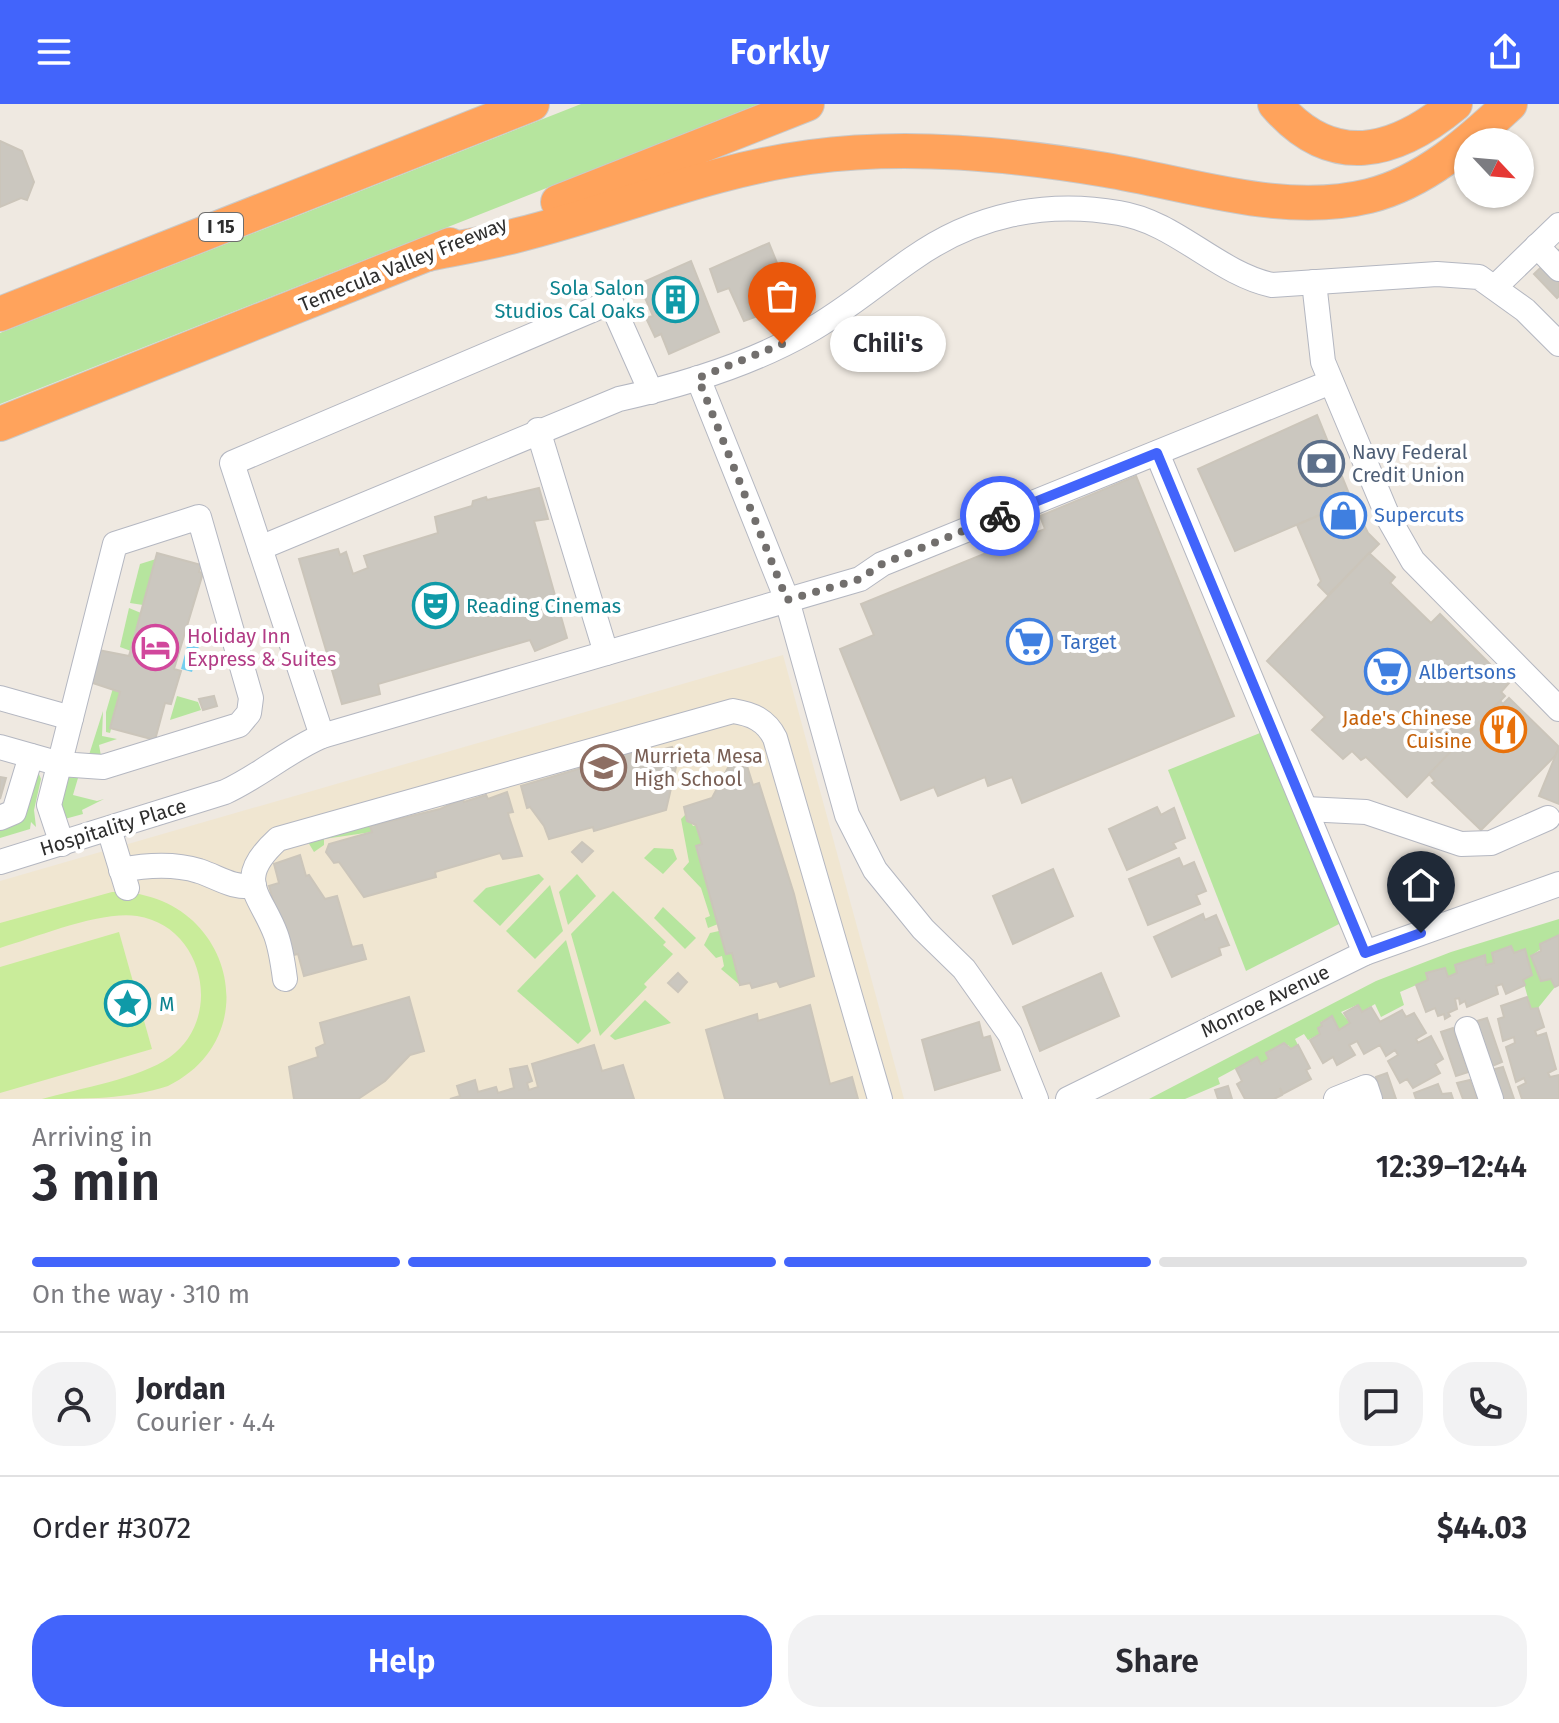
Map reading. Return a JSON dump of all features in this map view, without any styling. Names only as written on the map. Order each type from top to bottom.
[{"type":"highway","points":[[443,140],[509,104]]},
{"type":"highway","name":"I 15","points":[[0,314],[532,104]]},
{"type":"highway","name":"Temecula Valley Freeway","points":[[0,424],[807,104]]},
{"type":"highway","points":[[1275,104],[1305,133],[1326,143],[1360,148],[1382,147],[1407,139],[1455,104]]},
{"type":"highway","points":[[428,254],[518,235],[750,168],[811,157],[855,154],[987,155],[1108,170],[1254,198],[1325,203],[1370,196],[1401,184],[1470,141],[1510,104]]},
{"type":"street","points":[[260,548],[538,430],[619,399],[698,378],[805,334],[846,309],[913,258],[958,231],[1014,212],[1055,206],[1121,213],[1151,223],[1246,279],[1272,285],[1437,274],[1479,277],[1496,286],[1556,334]]},
{"type":"street","points":[[1496,286],[1558,229]]},
{"type":"street","points":[[1537,246],[1559,269]]},
{"type":"street","points":[[1314,282],[1323,362],[1389,519],[1413,561],[1559,709]]},
{"type":"street","points":[[322,736],[232,463],[611,302],[651,392]]},
{"type":"street","points":[[698,378],[787,600],[847,815],[875,870],[923,929],[964,969],[1010,1034],[1036,1099]]},
{"type":"street","name":"Hospitality Place","points":[[0,862],[225,792],[257,777],[293,748],[322,736],[860,579],[882,564],[1331,382]]},
{"type":"street","points":[[538,430],[606,653]]},
{"type":"street","points":[[1157,453],[1365,953]]},
{"type":"street","points":[[0,747],[60,764],[103,767],[239,725],[249,713],[251,698],[199,517],[115,544],[60,764],[49,805],[62,844]]},
{"type":"street","points":[[0,698],[71,718]]},
{"type":"street","points":[[285,979],[276,935],[257,901],[254,886],[260,858],[287,835],[650,732],[733,711],[743,713],[763,721],[775,738],[880,1099]]},
{"type":"street","points":[[0,818],[14,812],[31,756]]},
{"type":"street","points":[[1306,809],[1366,812],[1461,844],[1491,843],[1548,818]]},
{"type":"street","points":[[109,829],[124,879],[176,867],[204,873],[236,887],[254,886]]},
{"type":"street","name":"Monroe Avenue","points":[[1068,1099],[1365,953],[1559,884]]},
{"type":"street","points":[[1467,1029],[1491,1099]]},
{"type":"street","points":[[1336,1099],[1366,1087],[1370,1099]]},
{"type":"shaded area","name":"Murrieta Mesa High School","points":[[783,655],[904,1099],[0,1099],[0,881]]},
{"type":"green space","points":[[581,104],[759,104],[0,404],[0,333]]},
{"type":"green space","points":[[156,559],[143,605],[130,603],[140,564]]},
{"type":"green space","points":[[129,608],[141,613],[131,651],[120,647]]},
{"type":"green space","points":[[113,688],[120,692],[110,733],[106,732],[106,712]]},
{"type":"green space","points":[[177,696],[198,702],[201,710],[170,720]]},
{"type":"green space","points":[[103,711],[102,736],[117,739],[99,745],[101,756],[88,758]]},
{"type":"green space","points":[[1265,731],[1343,922],[1246,971],[1168,770]]},
{"type":"green space","points":[[37,769],[41,779],[34,810],[36,827],[31,822],[30,829],[0,838],[0,824]]},
{"type":"green space","points":[[68,777],[78,778],[73,795],[97,801],[104,799],[82,810],[83,814],[61,820],[63,783]]},
{"type":"green space","points":[[686,814],[693,826],[696,825],[702,844],[696,846],[718,924],[708,928],[705,918],[710,916],[701,888],[683,869],[689,862],[681,819]]},
{"type":"green space","points":[[369,823],[372,832],[324,839],[324,845],[314,852],[308,842]]},
{"type":"green space","points":[[654,848],[673,849],[677,859],[663,874],[644,858]]},
{"type":"green space","points":[[539,874],[544,879],[500,926],[473,901],[486,888]]},
{"type":"green space","points":[[577,874],[596,896],[568,925],[559,892]]},
{"type":"green space","points":[[550,885],[563,931],[535,959],[506,931]]},
{"type":"green space","points":[[613,891],[666,942],[663,945],[673,954],[644,984],[647,987],[600,1036],[571,934]]},
{"type":"green space","points":[[112,892],[152,897],[185,914],[208,939],[222,969],[226,1001],[219,1034],[200,1063],[168,1086],[122,1096],[42,1099],[126,1077],[157,1065],[187,1040],[197,1020],[201,998],[199,976],[191,955],[178,937],[160,923],[137,916],[104,917],[0,948],[0,923]]},
{"type":"green space","points":[[663,907],[696,938],[685,949],[654,918]]},
{"type":"green space","points":[[1559,919],[1559,936],[1531,956],[1541,981],[1551,979],[1555,987],[1538,1008],[1531,1009],[1523,980],[1532,975],[1525,950],[1514,953],[1510,946],[1492,953],[1494,963],[1486,965],[1484,955],[1455,965],[1457,973],[1448,977],[1445,968],[1427,973],[1428,980],[1400,992],[1404,1005],[1381,1017],[1375,1004],[1362,1012],[1357,1005],[1341,1012],[1350,1023],[1339,1030],[1331,1017],[1321,1022],[1322,1026],[1318,1029],[1320,1034],[1308,1040],[1304,1034],[1295,1039],[1298,1045],[1291,1049],[1288,1045],[1266,1053],[1269,1059],[1261,1064],[1257,1057],[1218,1078],[1220,1084],[1185,1099],[1149,1099],[1376,981],[1451,952]]},
{"type":"green space","points":[[719,931],[726,953],[732,953],[740,985],[721,969],[724,966],[722,956],[716,958],[704,945],[710,933]]},
{"type":"green space","points":[[119,932],[152,1049],[0,1093],[0,967]]},
{"type":"green space","points":[[566,940],[591,1031],[578,1044],[517,991]]},
{"type":"green space","points":[[645,1000],[671,1023],[615,1040],[610,1036]]},
{"type":"water","points":[[189,639],[200,642],[192,672],[181,669]]},
{"type":"building","points":[[0,141],[22,151],[34,182],[27,200],[21,198],[0,207]]},
{"type":"building","points":[[769,243],[793,303],[744,321],[729,288],[718,292],[710,269]]},
{"type":"building","points":[[1559,250],[1559,296],[1557,298],[1534,274]]},
{"type":"building","name":"Sola Salon Studios Cal Oaks","points":[[691,261],[719,332],[669,354],[661,334],[655,337],[646,318],[653,316],[639,284]]},
{"type":"building","points":[[1317,415],[1352,501],[1235,551],[1198,469]]},
{"type":"building","name":"Target","points":[[1136,476],[1234,716],[1022,803],[1012,777],[988,786],[985,777],[938,796],[934,787],[901,800],[840,649],[874,635],[861,604],[1045,529],[1040,516]]},
{"type":"building","name":"Reading Cinemas","points":[[539,488],[548,519],[534,521],[567,638],[535,651],[530,640],[378,684],[380,694],[342,704],[299,559],[338,549],[340,555],[346,552],[353,574],[368,568],[364,556],[438,533],[435,517],[472,506],[473,501],[486,497],[487,500]]},
{"type":"building","points":[[1352,501],[1368,533],[1379,544],[1328,595],[1318,585],[1321,581],[1297,525]]},
{"type":"building","name":"Holiday Inn Express & Suites","points":[[157,553],[201,565],[199,572],[203,573],[174,669],[181,671],[171,704],[165,703],[155,740],[110,728],[120,692],[90,682],[98,650],[129,656]]},
{"type":"building","name":"Albertsons","points":[[1369,553],[1395,577],[1390,583],[1431,623],[1440,614],[1509,683],[1501,692],[1505,696],[1407,797],[1366,757],[1361,760],[1352,751],[1343,759],[1312,730],[1325,717],[1267,661]]},
{"type":"building","points":[[214,696],[217,706],[203,710],[199,699]]},
{"type":"building","points":[[1509,698],[1559,747],[1556,755],[1481,830],[1432,783],[1435,781],[1429,774],[1500,701],[1503,704]]},
{"type":"building","points":[[672,747],[674,753],[679,754],[666,810],[594,831],[593,827],[549,839],[544,826],[530,807],[527,808],[521,786],[602,762],[604,766],[625,758],[624,754],[647,748],[649,753]]},
{"type":"building","points":[[1559,747],[1559,804],[1539,796]]},
{"type":"building","points":[[730,764],[737,768],[747,766],[753,785],[759,783],[794,894],[814,976],[780,987],[777,981],[752,988],[750,983],[740,985],[732,953],[726,954],[696,846],[702,844],[696,825],[687,821],[684,807],[712,798]]},
{"type":"building","points":[[0,777],[6,778],[0,799]]},
{"type":"building","points":[[507,792],[513,812],[508,813],[522,856],[503,859],[500,853],[435,872],[436,877],[364,897],[339,862],[334,863],[326,852],[329,844],[372,832],[370,826],[440,809],[463,799],[464,802],[486,795],[488,799]]},
{"type":"building","points":[[1157,807],[1161,815],[1174,808],[1185,838],[1173,843],[1176,848],[1127,870],[1109,829]]},
{"type":"building","points":[[582,842],[593,851],[582,862],[572,852]]},
{"type":"building","points":[[300,855],[306,876],[309,875],[325,899],[337,896],[352,947],[362,945],[366,959],[304,976],[298,954],[289,956],[269,886],[279,883],[274,864]]},
{"type":"building","points":[[1179,858],[1183,867],[1194,862],[1206,891],[1196,895],[1200,904],[1148,925],[1129,879]]},
{"type":"building","points":[[1053,869],[1073,916],[1013,944],[993,896]]},
{"type":"building","points":[[1203,914],[1205,920],[1216,915],[1229,945],[1219,948],[1221,955],[1172,977],[1154,937]]},
{"type":"building","points":[[1559,935],[1559,985],[1555,987],[1551,979],[1541,981],[1531,956],[1541,951],[1540,944]]},
{"type":"building","points":[[1511,946],[1514,953],[1525,949],[1532,975],[1523,980],[1525,985],[1506,994],[1502,984],[1496,986],[1498,994],[1467,1007],[1465,1001],[1460,1004],[1459,998],[1455,999],[1457,1009],[1448,1013],[1450,1016],[1445,1019],[1444,1014],[1438,1016],[1435,1008],[1426,1012],[1416,985],[1428,980],[1426,973],[1445,968],[1448,977],[1457,973],[1455,965],[1485,955],[1486,965],[1494,963],[1492,953]]},
{"type":"building","points":[[678,973],[687,982],[678,992],[668,983]]},
{"type":"building","points":[[1101,973],[1119,1016],[1040,1051],[1023,1007]]},
{"type":"building","points":[[409,997],[424,1051],[410,1055],[385,1081],[358,1099],[294,1099],[289,1067],[318,1057],[316,1048],[325,1044],[320,1023]]},
{"type":"building","points":[[1527,997],[1531,1009],[1538,1008],[1544,1027],[1535,1031],[1537,1036],[1546,1033],[1556,1069],[1548,1073],[1550,1077],[1559,1075],[1559,1099],[1522,1099],[1518,1087],[1526,1083],[1524,1078],[1516,1082],[1506,1047],[1515,1043],[1514,1037],[1503,1041],[1498,1019],[1504,1017],[1501,1006]]},
{"type":"building","points":[[810,1005],[830,1084],[852,1077],[858,1099],[725,1099],[706,1030],[757,1014],[758,1021]]},
{"type":"building","points":[[1358,1005],[1362,1012],[1371,1007],[1380,1022],[1402,1010],[1406,1017],[1414,1013],[1426,1033],[1416,1039],[1418,1043],[1431,1036],[1443,1059],[1435,1064],[1440,1073],[1413,1088],[1407,1079],[1400,1083],[1388,1061],[1398,1055],[1395,1050],[1386,1056],[1380,1045],[1364,1054],[1357,1041],[1349,1045],[1355,1055],[1337,1065],[1333,1057],[1323,1063],[1310,1040],[1320,1034],[1318,1028],[1322,1026],[1321,1023],[1332,1016],[1339,1030],[1350,1023],[1344,1013]]},
{"type":"building","points":[[1487,1018],[1502,1062],[1490,1067],[1474,1022]]},
{"type":"building","points":[[979,1022],[983,1038],[990,1036],[1000,1070],[935,1090],[922,1040]]},
{"type":"building","points":[[1453,1028],[1468,1072],[1456,1076],[1441,1032]]},
{"type":"building","points":[[1284,1043],[1291,1049],[1298,1045],[1310,1068],[1306,1070],[1311,1079],[1283,1094],[1280,1088],[1282,1095],[1274,1099],[1245,1099],[1237,1084],[1242,1081],[1236,1069],[1257,1057],[1261,1064],[1269,1059],[1266,1053]]},
{"type":"building","points":[[594,1045],[602,1071],[623,1065],[634,1099],[450,1099],[460,1096],[457,1086],[475,1080],[478,1092],[496,1087],[498,1093],[514,1088],[510,1069],[527,1066],[532,1081],[527,1083],[529,1090],[538,1087],[532,1064]]},
{"type":"building","points":[[1503,1067],[1514,1099],[1500,1099],[1491,1070]]},
{"type":"building","points":[[1387,1073],[1396,1099],[1382,1099],[1376,1077]]},
{"type":"building","points":[[1470,1080],[1477,1099],[1463,1099],[1457,1083]]},
{"type":"building","points":[[1438,1084],[1442,1094],[1451,1093],[1453,1099],[1416,1099],[1414,1093]]},
{"type":"building","points":[[1228,1086],[1232,1099],[1218,1099],[1215,1090]]},
{"type":"way so far","points":[[782,344],[698,378],[787,600],[860,579],[882,564],[1000,516]]},
{"type":"place","name":"Sola Salon Studios Cal Oaks","points":[[676,300]]},
{"type":"place","name":"Chili's","points":[[782,344]]},
{"type":"place","name":"Navy Federal Credit Union","points":[[1321,463]]},
{"type":"place","name":"Supercuts","points":[[1343,515]]},
{"type":"place","name":"Reading Cinemas","points":[[435,606]]},
{"type":"place","name":"Target","points":[[1030,642]]},
{"type":"place","name":"Holiday Inn Express & Suites","points":[[156,647]]},
{"type":"place","name":"Albertsons","points":[[1388,672]]},
{"type":"place","name":"Jade's Chinese Cuisine","points":[[1503,729]]},
{"type":"place","name":"Murrieta Mesa High School","points":[[603,768]]},
{"type":"place","name":"M","points":[[128,1004]]},
{"type":"route","points":[[1000,516],[1157,453],[1365,953],[1421,933]]}]
